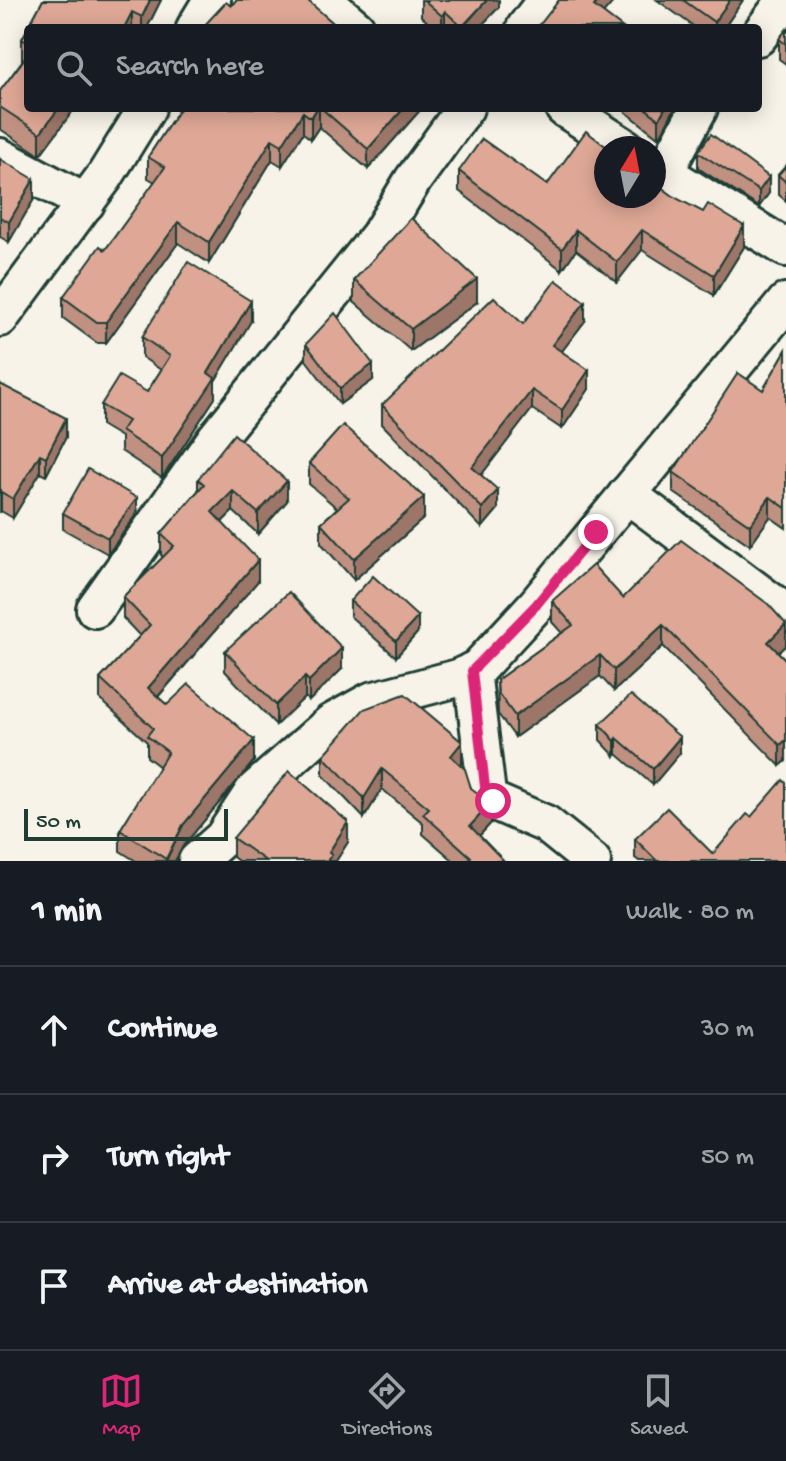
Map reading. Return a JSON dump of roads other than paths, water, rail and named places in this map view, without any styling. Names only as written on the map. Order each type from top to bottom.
[{"type":"street","points":[[197,24],[212,0]]},
{"type":"street","points":[[323,0],[351,24]]},
{"type":"street","points":[[528,24],[546,0]]},
{"type":"street","points":[[762,32],[786,0]]},
{"type":"street","points":[[0,318],[86,203],[144,112]]},
{"type":"street","points":[[95,609],[217,437],[379,236],[413,180],[462,112]]},
{"type":"street","points":[[570,112],[607,136]]},
{"type":"street","points":[[666,158],[696,112]]},
{"type":"street","points":[[0,157],[86,203]]},
{"type":"street","points":[[666,173],[786,248]]},
{"type":"street","points":[[197,861],[223,838],[254,791],[331,723],[371,701],[472,671],[536,605],[786,302]]},
{"type":"street","points":[[627,494],[786,613]]},
{"type":"street","points":[[472,671],[487,794],[493,801],[546,824],[592,861]]}]
